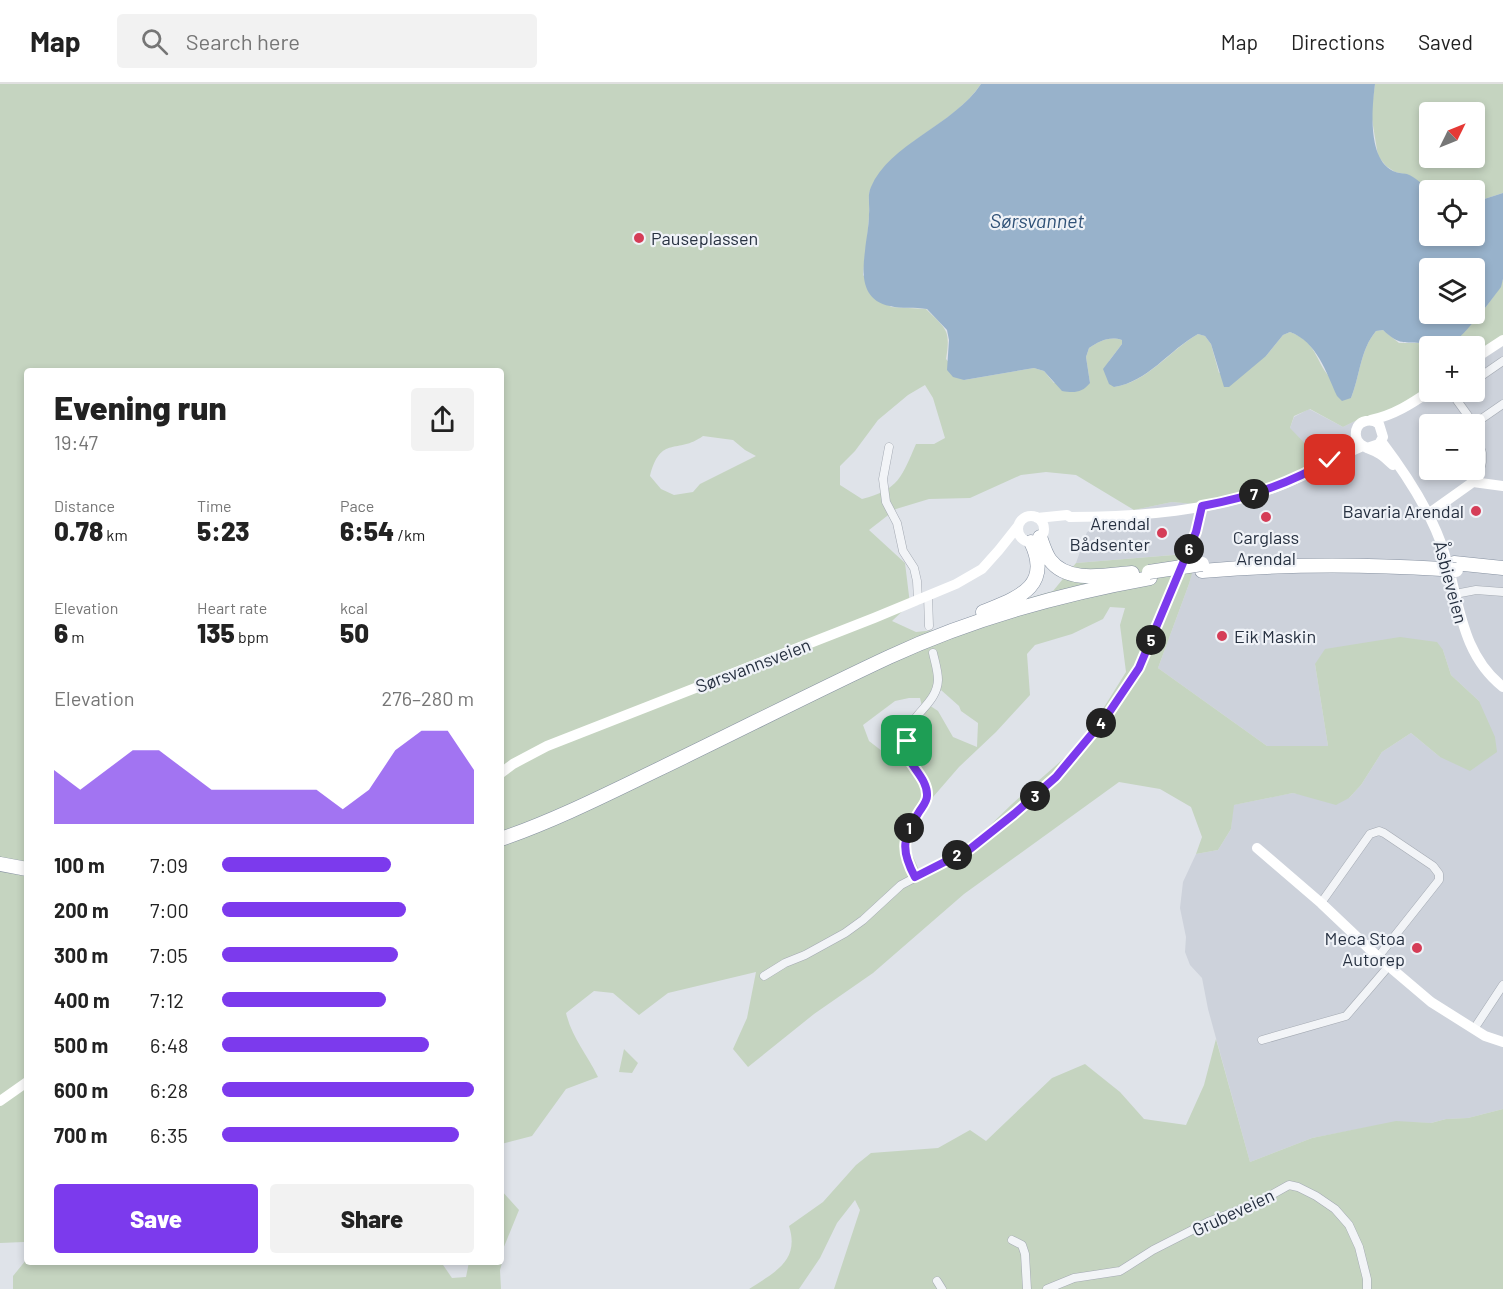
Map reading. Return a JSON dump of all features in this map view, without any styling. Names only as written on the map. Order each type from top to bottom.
[{"type":"highway","points":[[1035,538],[1051,561],[1064,571],[1084,577],[1149,575]]},
{"type":"highway","points":[[504,831],[577,802],[892,649],[1020,597],[1029,589],[1038,571],[1035,538]]},
{"type":"highway","points":[[961,621],[1065,589],[1263,560],[1350,558],[1503,568]]},
{"type":"highway","points":[[1448,566],[1503,575]]},
{"type":"highway","points":[[504,838],[576,810],[890,657],[945,634],[999,615],[1149,575]]},
{"type":"highway","points":[[0,857],[24,861]]},
{"type":"highway","points":[[0,864],[24,868]]},
{"type":"main road","points":[[1485,352],[1503,340]]},
{"type":"main road","points":[[1408,406],[1387,429],[1375,447],[1365,447],[1357,440],[1356,432],[1360,423],[1390,416],[1419,398]]},
{"type":"main road","points":[[1371,420],[1382,428],[1382,439]]},
{"type":"main road","name":"Sørsvannsveien","points":[[1330,460],[1352,440],[1356,432]]},
{"type":"main road","name":"Åsbieveien","points":[[1382,439],[1428,514],[1445,553],[1462,625],[1474,654],[1485,670],[1503,687]]},
{"type":"main road","name":"Åsbieveien","points":[[1365,447],[1380,454],[1402,473]]},
{"type":"main road","name":"Sørsvannsveien","points":[[1037,518],[1067,515],[1070,517],[1128,516],[1202,506],[1245,497],[1277,487],[1330,460],[1365,447]]},
{"type":"main road","points":[[1428,514],[1466,485],[1477,482],[1503,486]]},
{"type":"main road","points":[[1026,517],[1037,518],[1042,524],[1035,538],[1018,533],[1018,526],[1026,517]]},
{"type":"main road","name":"Sørsvannsveien","points":[[999,550],[1035,538],[1055,523],[1070,517]]},
{"type":"main road","name":"Sørsvannsveien","points":[[504,771],[547,746],[923,598],[976,573],[999,550],[1018,526]]},
{"type":"main road","points":[[1257,849],[1321,903],[1388,967],[1431,1002],[1474,1029],[1503,1042]]},
{"type":"main road","points":[[0,1101],[24,1084]]},
{"type":"street","points":[[1485,373],[1503,361]]},
{"type":"street","points":[[1485,418],[1503,404]]},
{"type":"street","points":[[889,447],[883,479],[886,502],[897,523],[903,551],[914,568],[929,626]]},
{"type":"street","points":[[764,976],[845,933],[863,920],[901,885],[970,849],[1056,777],[1106,717],[1139,668],[1196,532],[1202,506]]},
{"type":"street","points":[[1455,594],[1476,590],[1503,592]]},
{"type":"street","points":[[915,877],[907,859],[904,840],[907,830],[926,801],[927,794],[908,756],[907,741],[910,725],[931,700],[936,689],[938,673],[933,653]]},
{"type":"street","points":[[1321,903],[1370,834],[1375,832],[1384,833],[1433,866],[1439,874],[1438,880],[1378,957]]},
{"type":"street","points":[[1262,1040],[1346,1016],[1388,967]]},
{"type":"street","points":[[1474,1029],[1503,985]]},
{"type":"street","name":"Grubeveien","points":[[1047,1289],[1074,1278],[1120,1271],[1153,1250],[1208,1222],[1255,1204],[1289,1185],[1316,1196],[1335,1209],[1349,1225],[1359,1247],[1367,1289]]},
{"type":"street","points":[[1012,1240],[1022,1245],[1025,1254],[1027,1289]]},
{"type":"street","points":[[937,1281],[942,1289]]},
{"type":"shaded area","points":[[1503,339],[1503,1109],[1468,1118],[1446,1119],[1431,1123],[1396,1122],[1312,1138],[1250,1162],[1208,1009],[1202,978],[1190,965],[1185,952],[1186,937],[1180,908],[1183,882],[1196,854],[1218,850],[1231,829],[1233,805],[1293,793],[1349,798],[1361,785],[1382,752],[1411,733],[1440,757],[1479,701],[1451,675],[1443,650],[1315,664],[1328,746],[1267,746],[1158,668],[1189,584],[1197,553],[1076,563],[1087,532],[1134,510],[1172,502],[1217,506],[1290,428],[1294,417],[1309,409],[1343,427],[1419,396],[1419,402],[1485,402],[1485,350]]},
{"type":"green space","points":[[0,84],[981,84],[955,112],[907,146],[880,172],[869,194],[869,223],[863,275],[891,307],[926,309],[938,321],[947,335],[946,359],[964,380],[1034,368],[1044,371],[1054,383],[1090,383],[1086,357],[1089,348],[1101,341],[1113,339],[1122,340],[1122,344],[1109,361],[1114,387],[1148,373],[1198,334],[1205,336],[1211,344],[1219,373],[1266,356],[1283,335],[1290,332],[1309,344],[1329,377],[1351,398],[1367,346],[1376,331],[1383,330],[1399,343],[1419,343],[1419,397],[1399,408],[1361,418],[1343,427],[1310,409],[1294,416],[1290,428],[1317,456],[1291,478],[1217,506],[1172,502],[1134,510],[1076,475],[1046,472],[1021,475],[970,498],[929,499],[896,509],[869,530],[905,563],[910,604],[892,621],[916,632],[946,629],[981,612],[1053,591],[1076,563],[1198,553],[1158,668],[1267,746],[1328,746],[1315,664],[1325,649],[1400,637],[1437,642],[1443,650],[1451,675],[1479,701],[1495,737],[1497,752],[1470,771],[1440,757],[1411,733],[1382,752],[1361,785],[1349,798],[1336,805],[1293,793],[1234,805],[1231,829],[1218,850],[1196,854],[1202,837],[1191,807],[1160,789],[1119,782],[964,894],[873,973],[814,1014],[748,1067],[733,1049],[747,1018],[756,972],[668,993],[639,1015],[613,993],[594,991],[566,1013],[576,1038],[598,1077],[566,1089],[532,1136],[504,1143],[504,368],[24,368],[24,1242],[0,1243]],"holes":[[[925,385],[933,398],[945,438],[934,444],[916,444],[903,473],[892,486],[884,491],[862,499],[840,485],[840,466],[855,451],[878,420],[908,395]],[[703,436],[733,440],[756,456],[700,484],[693,492],[674,495],[661,489],[650,476],[659,455],[671,447],[694,441]],[[1110,607],[1125,608],[1120,625],[1126,672],[1091,728],[1070,753],[977,838],[919,870],[907,843],[920,812],[959,767],[1030,695],[1027,654],[1035,645],[1072,634],[1103,619]],[[941,690],[959,706],[961,711],[978,723],[977,747],[953,737],[938,711],[926,703]],[[920,698],[928,731],[916,749],[891,758],[869,741],[863,725],[895,701]]]},
{"type":"green space","points":[[1375,84],[1503,84],[1503,193],[1485,199],[1485,180],[1419,180],[1419,182],[1409,175],[1395,172],[1378,156],[1371,113]]},
{"type":"green space","points":[[1503,279],[1503,339],[1485,350],[1485,336],[1460,336],[1471,324],[1485,324],[1485,308]]},
{"type":"green space","points":[[1216,1039],[1250,1162],[1312,1138],[1396,1121],[1431,1123],[1446,1119],[1468,1118],[1503,1109],[1503,1289],[834,1289],[860,1210],[855,1200],[837,1223],[820,1258],[799,1289],[749,1289],[776,1271],[788,1257],[792,1238],[789,1226],[823,1202],[856,1165],[871,1153],[938,1148],[970,1130],[986,1141],[1052,1078],[1085,1064],[1120,1092],[1144,1119],[1186,1125],[1204,1085]]},
{"type":"green space","points":[[624,1049],[638,1063],[632,1073],[619,1072]]},
{"type":"green space","points":[[504,1193],[519,1210],[504,1247]]},
{"type":"green space","points":[[24,1262],[24,1265],[443,1265],[452,1278],[466,1277],[468,1265],[501,1265],[501,1289],[13,1289],[13,1276]]},
{"type":"water","name":"Sørsvannet","points":[[981,84],[1375,84],[1373,132],[1379,155],[1385,165],[1393,171],[1410,175],[1419,181],[1419,246],[1485,246],[1485,199],[1503,193],[1503,279],[1501,287],[1485,309],[1485,258],[1419,258],[1419,324],[1471,324],[1460,336],[1419,336],[1419,343],[1400,341],[1392,338],[1383,330],[1376,331],[1363,355],[1351,398],[1342,401],[1337,396],[1314,350],[1290,332],[1283,335],[1266,356],[1229,387],[1224,387],[1211,344],[1205,336],[1198,334],[1137,379],[1114,387],[1109,384],[1103,369],[1122,344],[1122,340],[1113,339],[1101,341],[1089,348],[1086,357],[1090,383],[1078,392],[1062,391],[1044,371],[1034,368],[964,380],[953,377],[947,370],[949,340],[947,330],[927,309],[890,306],[873,298],[864,277],[864,260],[869,224],[869,193],[880,172],[907,146],[955,111]]},
{"type":"place","name":"Pauseplassen","points":[[639,238]]},
{"type":"place","name":"Bavaria Arendal","points":[[1476,511]]},
{"type":"place","name":"Carglass Arendal","points":[[1266,517]]},
{"type":"place","name":"Arendal Bådsenter","points":[[1162,533]]},
{"type":"place","name":"Eik Maskin","points":[[1222,636]]},
{"type":"place","name":"Meca Stoa Autorep","points":[[1417,948]]},
{"type":"route","points":[[907,741],[907,754],[927,794],[926,801],[907,830],[904,840],[907,859],[915,877],[970,849],[1014,814],[1056,777],[1106,717],[1139,668],[1196,532],[1202,506],[1222,503],[1277,487],[1330,460]]}]
